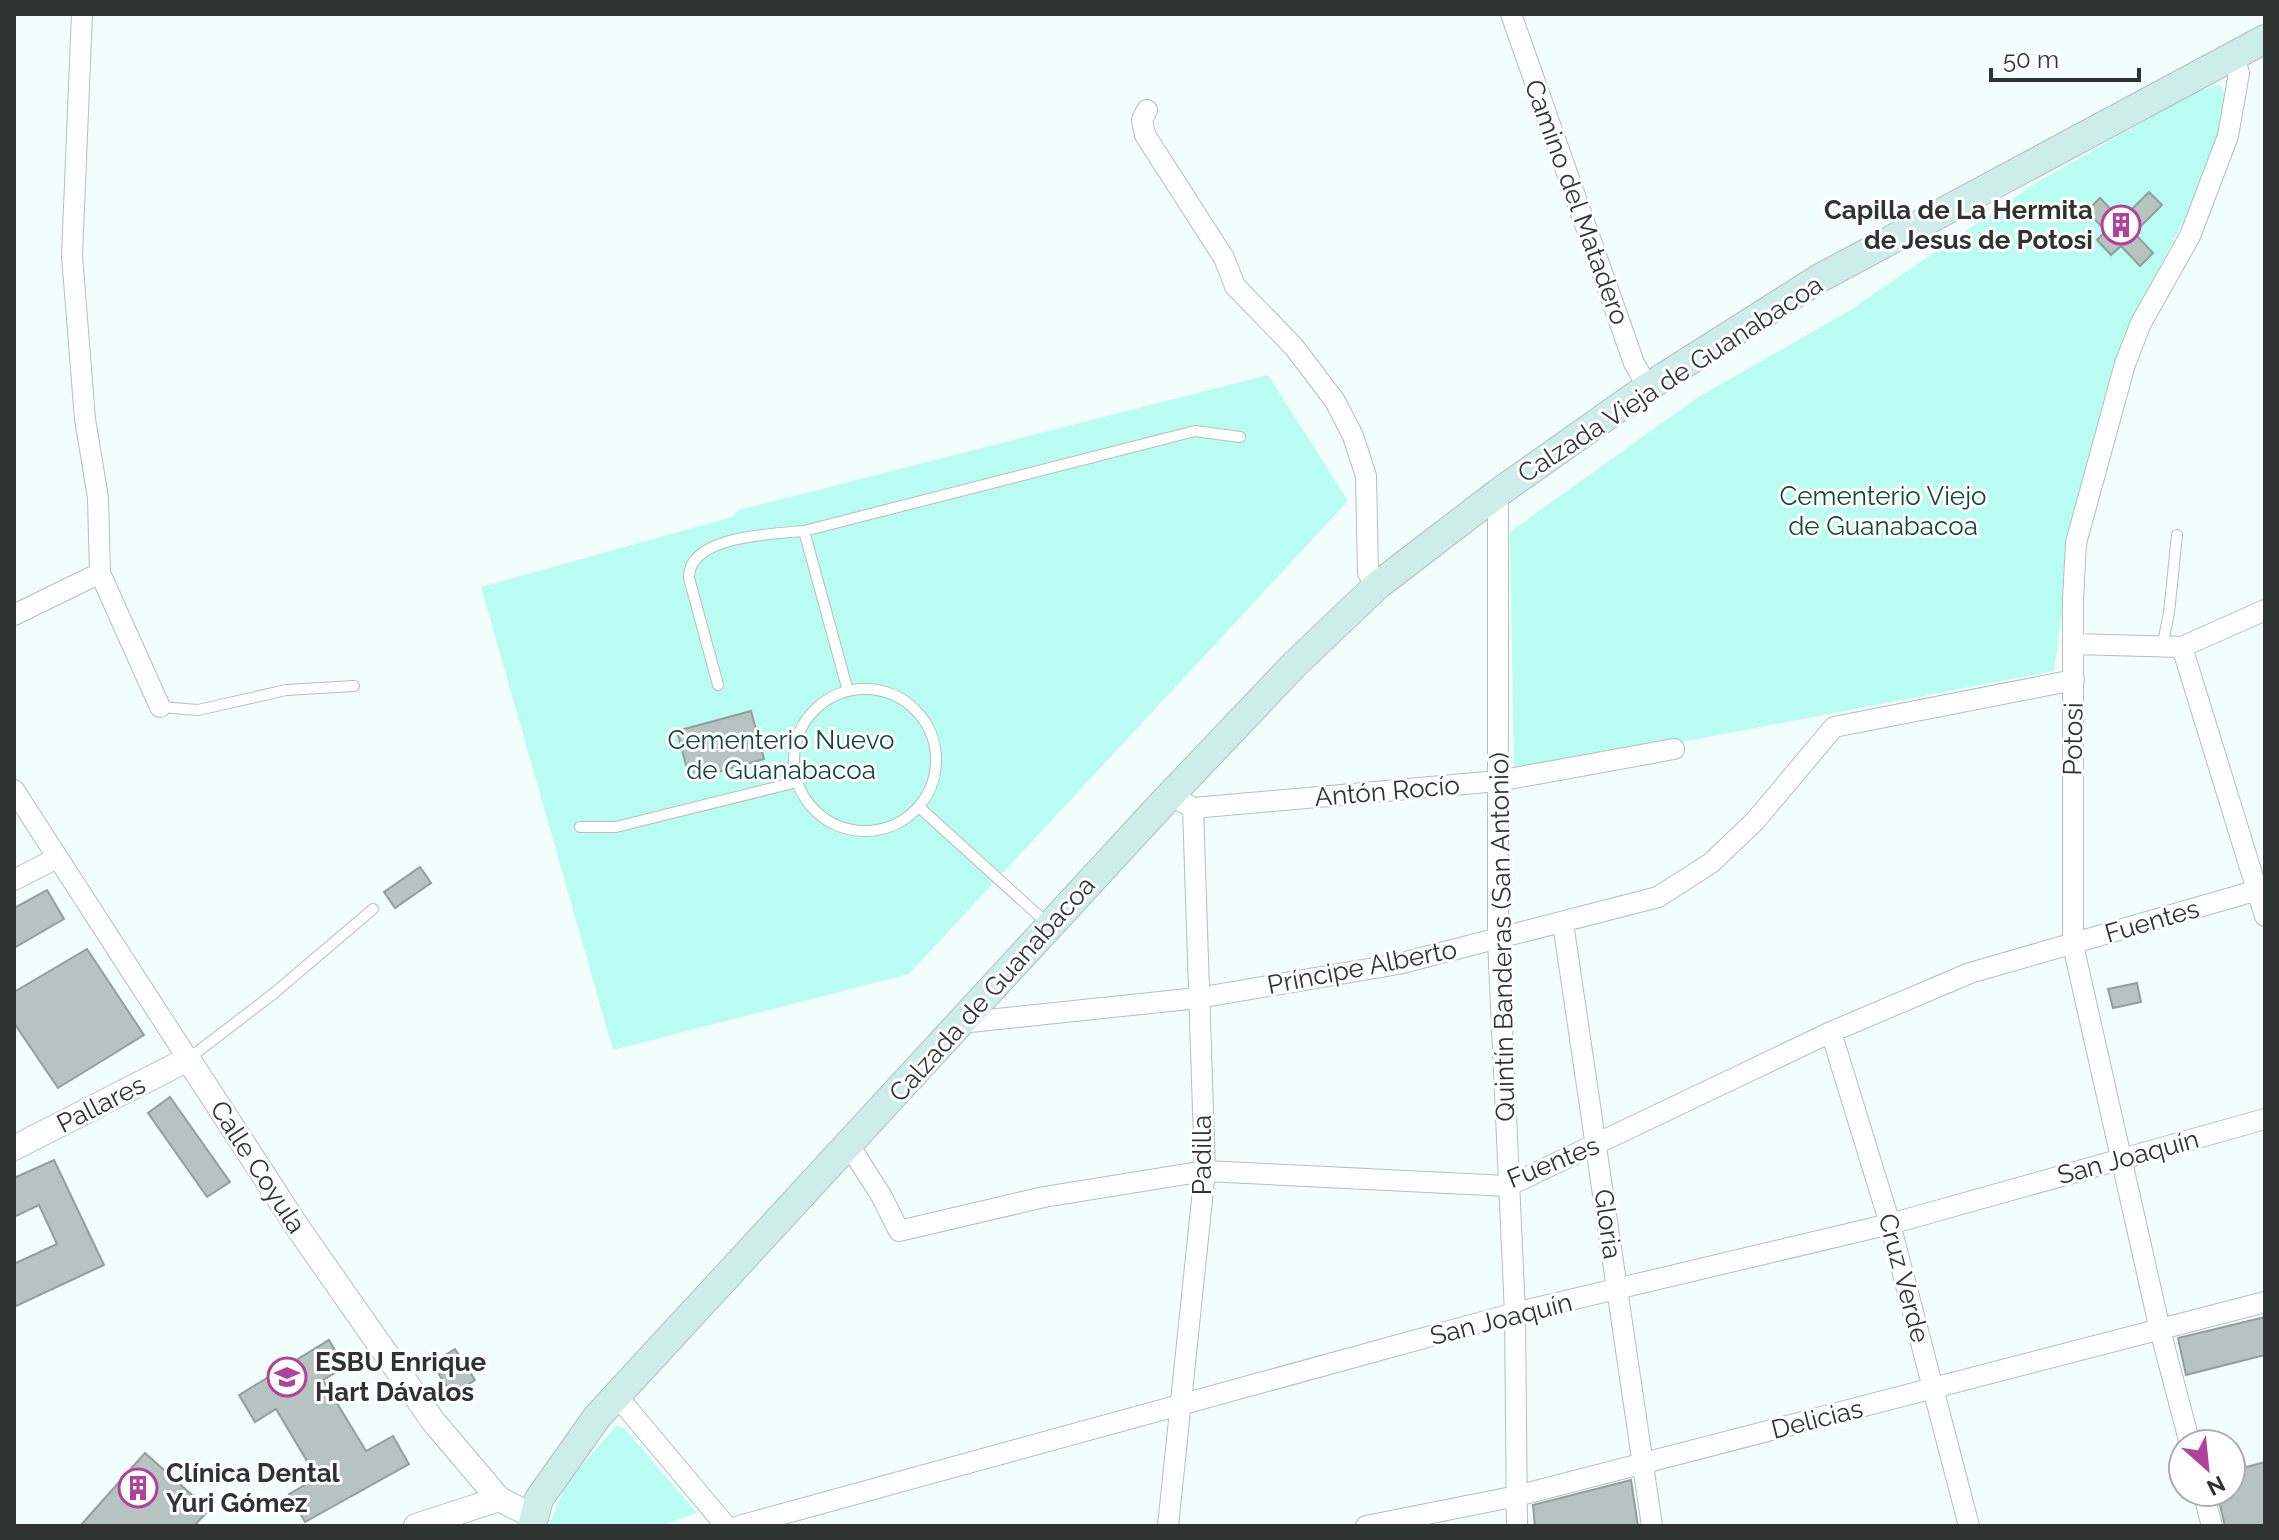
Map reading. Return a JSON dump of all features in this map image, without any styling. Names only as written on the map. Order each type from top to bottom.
[{"type":"main road","name":"Calzada Vieja de Guanabacoa","points":[[1498,493],[1648,387],[1820,278],[2233,53],[2265,39]]},
{"type":"main road","name":"Calzada de Guanabacoa","points":[[532,1521],[539,1499],[597,1417],[1050,925],[1182,802],[1295,664],[1378,585],[1498,493]]},
{"type":"street","points":[[82,14],[72,256],[85,419],[98,498],[100,573],[160,707]]},
{"type":"street","name":"Camino del Matadero","points":[[1511,14],[1634,363],[1648,387]]},
{"type":"street","name":"Potosi","points":[[2186,1428],[2160,1330],[2073,945],[2076,543],[2125,364],[2141,323],[2190,236],[2228,136],[2239,73],[2233,53]]},
{"type":"street","points":[[1147,110],[1142,120],[1145,135],[1224,258],[1235,286],[1249,304],[1294,347],[1335,401],[1353,436],[1366,476],[1368,573],[1378,585]]},
{"type":"street","name":"Quintín Banderas (San Antonio)","points":[[1498,493],[1498,940],[1515,1313],[1517,1526]]},
{"type":"street","points":[[14,615],[100,573]]},
{"type":"street","points":[[2074,644],[2172,647],[2265,610]]},
{"type":"street","points":[[2172,647],[2261,890],[2265,916]]},
{"type":"street","name":"Príncipe Alberto","points":[[960,1023],[1198,998],[1398,964],[1658,897],[1711,863],[1755,821],[1834,727],[2074,680]]},
{"type":"street","name":"Antón Rocío","points":[[1182,802],[1498,781],[1674,749]]},
{"type":"street","name":"Calle Coyula","points":[[14,790],[298,1228],[433,1421],[499,1499],[532,1521]]},
{"type":"street","name":"Padilla","points":[[1168,1526],[1205,1171],[1198,998],[1182,802]]},
{"type":"street","points":[[14,880],[57,858]]},
{"type":"street","name":"Fuentes","points":[[849,1145],[899,1231],[1044,1197],[1205,1171],[1508,1186],[1831,1032],[1970,973],[2261,890]]},
{"type":"street","name":"Gloria","points":[[1563,923],[1652,1526]]},
{"type":"street","name":"Cruz Verde","points":[[1831,1032],[1890,1224],[1969,1526]]},
{"type":"street","name":"Pallares","points":[[14,1148],[188,1059]]},
{"type":"street","name":"San Joaquín","points":[[739,1526],[1515,1313],[1617,1292],[1890,1224],[2265,1119]]},
{"type":"street","name":"Delicias","points":[[1366,1526],[1517,1496],[2265,1302]]},
{"type":"street","points":[[617,1396],[726,1526]]},
{"type":"street","points":[[416,1526],[499,1499]]},
{"type":"lane","points":[[718,685],[689,578],[689,566],[699,552],[739,540],[804,531],[1195,431],[1240,437]]},
{"type":"lane","points":[[804,531],[848,691]]},
{"type":"lane","points":[[2172,647],[2169,613],[2177,535]]},
{"type":"lane","points":[[160,707],[198,710],[286,690],[354,686]]},
{"type":"lane","points":[[848,691],[886,692],[909,704],[926,723],[937,759],[932,785],[919,807],[888,828],[850,831],[817,814],[797,782],[793,756],[800,732],[814,710],[848,691]]},
{"type":"lane","points":[[580,827],[616,827],[797,782]]},
{"type":"lane","points":[[919,807],[1050,925]]},
{"type":"lane","points":[[188,1059],[273,994],[373,909]]},
{"type":"green space","name":"Cementerio Viejo de Guanabacoa","points":[[2220,85],[2227,98],[2226,111],[2194,201],[2128,329],[2072,541],[2054,671],[1514,774],[1510,532],[1697,398],[1849,311],[2036,183],[2197,91]]},
{"type":"green space","name":"Cementerio Nuevo de Guanabacoa","points":[[1268,375],[1348,501],[909,974],[613,1050],[481,587],[732,517],[739,510]]},
{"type":"green space","points":[[617,1425],[625,1429],[697,1513],[660,1526],[549,1526],[566,1484]]},
{"type":"building","name":"Capilla de La Hermita de Jesus de Potosi","points":[[2149,192],[2162,205],[2134,233],[2153,253],[2140,266],[2121,246],[2111,255],[2097,240],[2106,231],[2087,211],[2100,198],[2121,220]]},
{"type":"building","points":[[751,711],[764,759],[690,780],[677,731]]},
{"type":"building","points":[[420,867],[431,883],[395,908],[384,892]]},
{"type":"building","points":[[47,890],[64,919],[14,948],[14,908]]},
{"type":"building","points":[[87,949],[144,1035],[58,1088],[14,1023],[14,992]]},
{"type":"building","points":[[2137,983],[2141,1002],[2113,1008],[2108,989]]},
{"type":"building","points":[[170,1097],[230,1182],[207,1197],[148,1113]]},
{"type":"building","points":[[54,1160],[104,1265],[14,1307],[14,1264],[57,1244],[39,1205],[14,1217],[14,1178]]},
{"type":"building","points":[[2265,1317],[2265,1355],[2186,1375],[2178,1338]]},
{"type":"building","points":[[329,1340],[345,1367],[323,1380],[366,1451],[393,1436],[409,1464],[305,1522],[289,1494],[317,1478],[276,1409],[255,1422],[239,1395]]},
{"type":"building","points":[[455,1349],[475,1380],[452,1395],[432,1363]]},
{"type":"building","name":"Clínica Dental Yuri Gómez","points":[[145,1453],[209,1510],[194,1526],[80,1526]]},
{"type":"building","points":[[2265,1462],[2265,1526],[2225,1526],[2221,1508],[2247,1508],[2247,1467]]},
{"type":"building","points":[[1631,1480],[1638,1526],[1535,1526],[1533,1505]]},
{"type":"place","name":"Capilla de La Hermita de Jesus de Potosi","points":[[2121,225]]},
{"type":"place","name":"ESBU Enrique Hart Dávalos","points":[[287,1377]]},
{"type":"place","name":"Clínica Dental Yuri Gómez","points":[[138,1488]]}]
